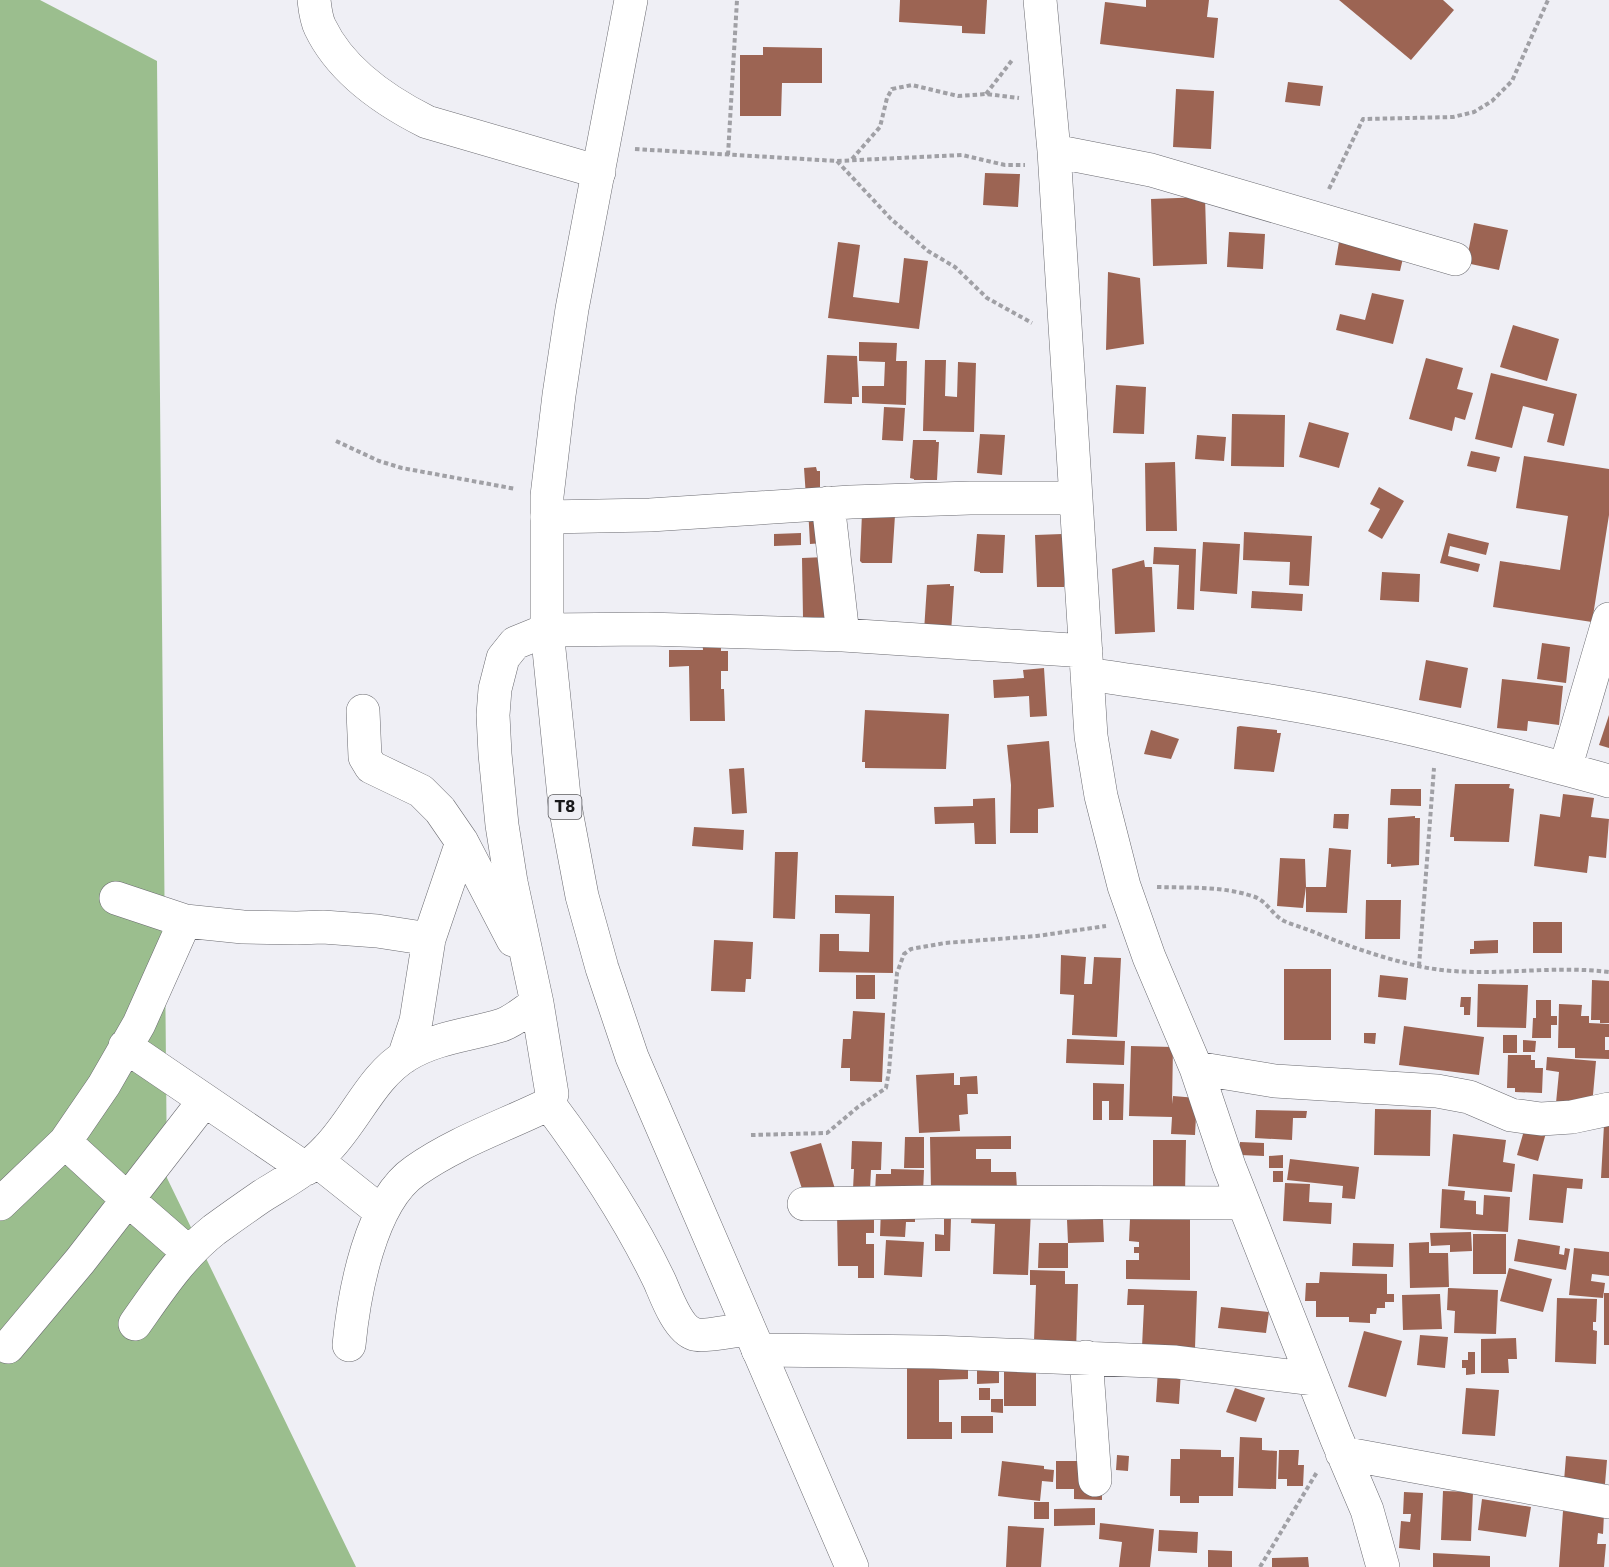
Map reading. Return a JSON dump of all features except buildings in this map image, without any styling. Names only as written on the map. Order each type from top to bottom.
[{"type":"main road","points":[[314,0],[319,26],[335,52],[376,92],[401,109],[427,122],[602,159]]},
{"type":"main road","name":"T8","points":[[632,0],[572,309],[559,395],[547,506],[547,630],[565,806],[582,896],[602,968],[632,1057],[852,1567]]},
{"type":"main road","points":[[1040,0],[1055,159],[1091,736],[1101,796],[1124,886],[1149,957],[1196,1068],[1243,1203],[1367,1510],[1383,1567]]},
{"type":"main road","points":[[1055,159],[1151,170],[1455,260]]},
{"type":"main road","points":[[547,506],[650,515],[828,503],[970,498],[1076,498]]},
{"type":"main road","points":[[828,503],[843,635]]},
{"type":"main road","points":[[1565,769],[1609,619]]},
{"type":"main road","points":[[549,1104],[552,1094],[550,1074],[513,892],[502,825],[493,715],[495,689],[503,658],[515,643],[547,630],[647,629],[843,635],[1086,662],[1269,702],[1363,718],[1437,734],[1609,781]]},
{"type":"main road","points":[[363,711],[365,757],[371,767],[421,791],[440,810],[462,842],[534,988]]},
{"type":"main road","points":[[404,1057],[416,1021],[429,939],[462,842]]},
{"type":"main road","points":[[116,898],[185,921],[243,927],[323,927],[377,931],[429,939]]},
{"type":"main road","points":[[0,1204],[65,1142],[104,1085],[144,1013],[185,921]]},
{"type":"main road","points":[[135,1324],[188,1252],[213,1231],[311,1164],[343,1130],[385,1074],[404,1057],[434,1042],[505,1024],[534,988]]},
{"type":"main road","points":[[125,1046],[204,1101],[311,1164],[380,1212]]},
{"type":"main road","points":[[1196,1068],[1275,1081],[1437,1091],[1469,1097],[1510,1115],[1541,1119],[1572,1117],[1609,1109]]},
{"type":"main road","points":[[8,1347],[80,1261],[204,1101]]},
{"type":"main road","points":[[549,1104],[590,1160],[651,1265],[678,1318],[686,1329],[695,1335],[934,1352],[1176,1362],[1313,1379]]},
{"type":"main road","points":[[349,1345],[352,1311],[358,1284],[380,1212],[412,1172],[482,1132],[549,1104]]},
{"type":"main road","points":[[65,1142],[188,1252]]},
{"type":"main road","points":[[804,1204],[1243,1203]]},
{"type":"main road","points":[[1086,1358],[1095,1480]]},
{"type":"main road","points":[[1339,1445],[1609,1502]]},
{"type":"path","points":[[728,155],[737,0]]},
{"type":"path","points":[[1316,220],[1363,118],[1453,117],[1474,112],[1492,101],[1512,81],[1548,0]]},
{"type":"path","points":[[851,160],[880,127],[887,98],[892,89],[912,85],[958,96],[986,94],[1015,98],[1050,97]]},
{"type":"path","points":[[602,159],[728,155],[837,161],[962,154],[1005,165],[1055,159]]},
{"type":"path","points":[[837,161],[891,219],[928,251],[955,267],[987,298],[1067,342]]},
{"type":"path","points":[[336,441],[379,461],[547,506]]},
{"type":"path","points":[[1419,966],[1437,734]]},
{"type":"path","points":[[1124,886],[1211,889],[1244,893],[1266,903],[1285,921],[1350,946],[1419,966],[1476,973],[1537,970],[1609,972]]},
{"type":"path","points":[[751,1135],[827,1133],[858,1107],[886,1088],[890,1071],[897,973],[904,954],[911,949],[945,943],[1037,936],[1136,921]]},
{"type":"path","points":[[1260,1567],[1339,1445]]},
{"type":"green space","points":[[0,0],[40,0],[157,61],[167,1178],[356,1567],[0,1567]]}]
